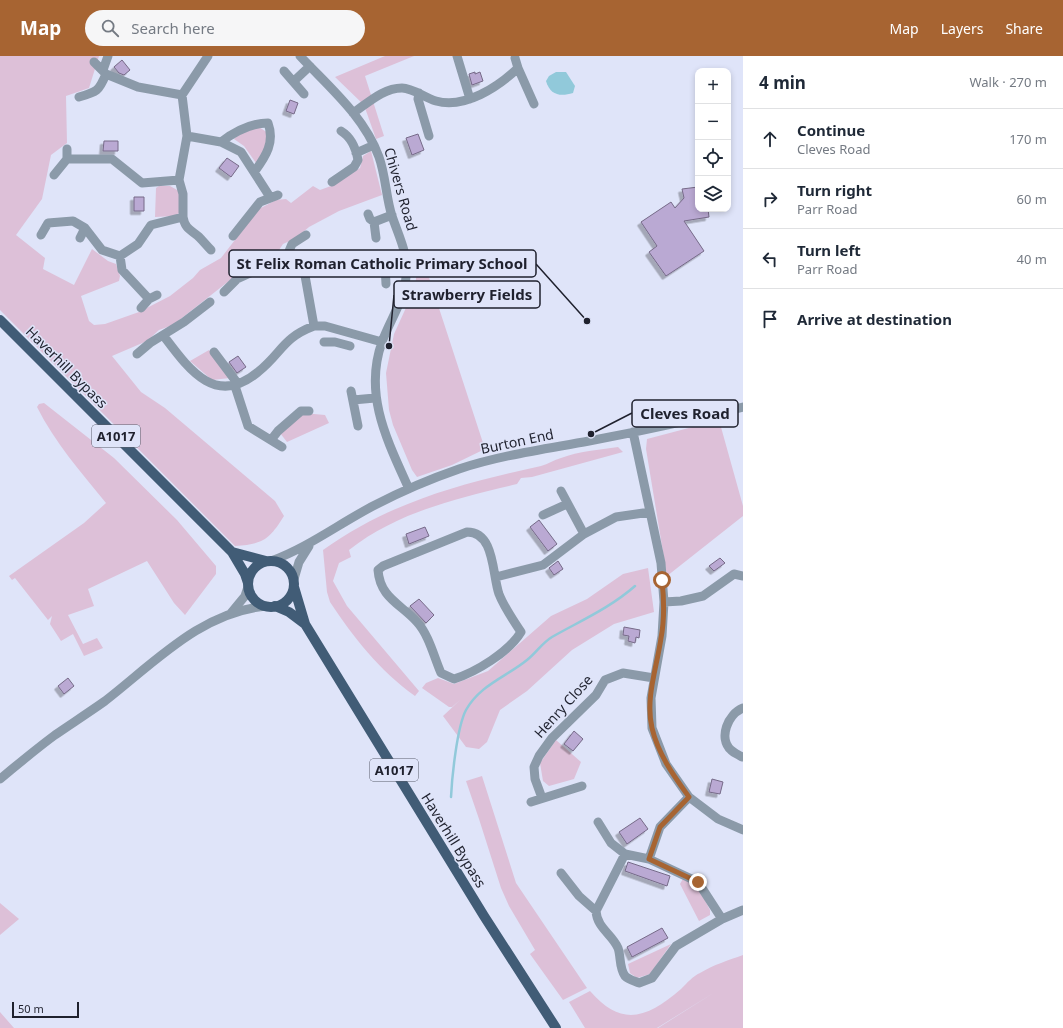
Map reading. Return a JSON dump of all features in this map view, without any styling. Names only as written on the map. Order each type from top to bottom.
[{"type":"main road","name":"Haverhill Bypass","points":[[0,320],[232,552],[245,574],[248,585]]},
{"type":"main road","name":"Haverhill Bypass","points":[[232,552],[269,561]]},
{"type":"main road","points":[[269,561],[286,566],[294,583],[288,600],[271,606],[255,600],[248,585],[254,569],[269,561]]},
{"type":"main road","name":"Haverhill Bypass","points":[[294,583],[305,624],[484,916],[556,1028]]},
{"type":"main road","name":"Haverhill Bypass","points":[[271,606],[289,612],[305,624]]},
{"type":"street","points":[[79,97],[93,94],[100,89],[108,56]]},
{"type":"street","points":[[208,56],[182,95],[187,136],[179,180],[183,194],[184,224],[188,229],[199,236],[211,250]]},
{"type":"street","name":"Chivers Road","points":[[300,56],[354,113],[374,144],[383,172],[392,215],[401,238],[406,258],[405,287],[376,360],[375,398],[386,437],[410,489]]},
{"type":"street","points":[[457,56],[470,99]]},
{"type":"street","points":[[515,58],[534,104]]},
{"type":"street","points":[[94,62],[105,72],[138,87],[182,95]]},
{"type":"street","points":[[294,80],[310,66]]},
{"type":"street","points":[[354,113],[385,90],[403,87],[436,102],[460,102],[486,93],[518,68]]},
{"type":"street","points":[[284,71],[294,80],[304,94]]},
{"type":"street","points":[[419,93],[418,99],[429,136]]},
{"type":"street","points":[[221,142],[231,134],[257,123],[268,123],[272,134],[267,154],[255,171]]},
{"type":"street","points":[[332,182],[354,167],[358,160],[346,134],[341,131]]},
{"type":"street","points":[[187,136],[221,142],[241,152],[274,196],[260,202],[233,236]]},
{"type":"street","points":[[356,153],[374,144]]},
{"type":"street","points":[[54,175],[67,160],[67,149]]},
{"type":"street","points":[[67,160],[112,159],[142,183],[179,180]]},
{"type":"street","points":[[368,214],[370,219],[374,222],[376,238]]},
{"type":"street","points":[[374,222],[392,215]]},
{"type":"street","points":[[120,256],[138,244],[151,225],[184,217]]},
{"type":"street","points":[[41,235],[48,223],[74,221],[85,228],[102,250],[120,256]]},
{"type":"street","points":[[80,238],[85,228]]},
{"type":"street","points":[[224,292],[237,279],[275,263],[287,256],[292,244],[306,235]]},
{"type":"street","points":[[120,256],[122,270],[153,297],[141,308]]},
{"type":"street","points":[[287,256],[304,270],[314,326]]},
{"type":"street","points":[[386,284],[385,265],[389,261],[406,258]]},
{"type":"street","points":[[137,354],[150,343],[184,322],[210,302]]},
{"type":"street","points":[[163,335],[188,368],[208,384],[220,386],[236,385],[258,372],[286,341],[300,331],[314,326],[325,326],[382,342]]},
{"type":"street","points":[[335,342],[338,330]]},
{"type":"street","points":[[324,342],[335,342],[350,346]]},
{"type":"street","points":[[214,352],[236,385],[248,426],[282,447]]},
{"type":"street","points":[[350,391],[358,426]]},
{"type":"street","points":[[353,400],[375,398]]},
{"type":"street","name":"Burton End","points":[[269,561],[311,543],[376,504],[460,469],[493,460],[634,432],[743,407]]},
{"type":"street","points":[[271,440],[278,431],[301,411],[309,412]]},
{"type":"street","points":[[634,432],[661,562],[664,602],[662,636],[651,698],[652,728],[666,764],[689,797],[718,819],[743,830]]},
{"type":"street","points":[[561,492],[584,534]]},
{"type":"street","points":[[543,515],[567,504]]},
{"type":"street","points":[[496,577],[543,565],[584,534],[616,518],[650,512]]},
{"type":"street","points":[[466,532],[474,532],[480,535],[487,543],[496,577],[499,594],[520,632],[515,642],[489,661],[465,676],[454,679],[441,673],[425,633],[418,622],[385,594],[378,578],[378,570],[383,566],[466,532]]},
{"type":"street","name":"Burton End","points":[[294,583],[299,562],[311,543]]},
{"type":"street","points":[[664,602],[681,601],[703,596],[734,574],[743,576]]},
{"type":"street","points":[[231,613],[245,596],[248,585]]},
{"type":"street","points":[[0,779],[54,736],[92,710],[191,634],[231,613],[249,608],[271,606]]},
{"type":"street","name":"Henry Close","points":[[542,798],[535,779],[534,767],[539,756],[552,738],[596,695],[605,680],[623,673],[654,678]]},
{"type":"street","points":[[742,757],[731,750],[727,741],[726,731],[729,719],[743,708]]},
{"type":"street","points":[[532,802],[582,786]]},
{"type":"street","points":[[649,859],[660,827],[689,797]]},
{"type":"street","points":[[598,822],[612,843],[625,854],[649,859],[698,882],[722,919]]},
{"type":"street","points":[[625,854],[596,911],[596,919],[618,947],[625,975],[639,983],[652,978],[676,946],[722,919],[743,910]]},
{"type":"street","points":[[561,873],[579,896],[596,911]]},
{"type":"shaded area","points":[[0,56],[99,56],[89,88],[66,96],[67,143],[51,155],[42,199],[16,235],[45,258],[43,269],[74,285],[92,249],[108,261],[116,264],[120,276],[119,281],[81,296],[89,321],[94,325],[105,324],[139,312],[170,296],[193,278],[200,270],[221,258],[259,209],[276,200],[286,199],[291,203],[313,186],[320,190],[331,186],[360,168],[363,156],[371,151],[382,195],[339,211],[309,227],[296,238],[283,244],[275,256],[234,277],[173,325],[159,330],[147,341],[112,356],[141,392],[165,408],[275,501],[284,516],[274,531],[259,542],[235,546],[0,310]]},
{"type":"shaded area","points":[[385,56],[414,56],[365,76],[384,136],[376,139],[364,105],[335,77]]},
{"type":"shaded area","points":[[259,127],[268,133],[264,152],[256,163],[244,146],[234,139],[240,134]]},
{"type":"shaded area","points":[[159,186],[170,186],[179,191],[179,213],[175,216],[155,217],[156,188]]},
{"type":"shaded area","points":[[420,250],[485,449],[452,465],[417,477],[412,470],[393,425],[389,410],[386,373],[394,334],[415,288],[417,269],[416,252]]},
{"type":"shaded area","points":[[209,350],[230,378],[212,380],[190,361]]},
{"type":"shaded area","points":[[44,403],[114,458],[177,520],[216,566],[216,574],[185,615],[174,603],[147,561],[88,589],[94,606],[68,615],[83,644],[97,638],[103,648],[84,656],[73,634],[61,641],[50,624],[52,616],[48,620],[15,578],[12,580],[9,576],[84,523],[106,503],[52,433],[37,407],[39,404]]},
{"type":"shaded area","points":[[303,413],[325,415],[329,423],[287,442],[280,433]]},
{"type":"shaded area","points":[[719,420],[743,506],[743,516],[667,576],[646,449],[647,439]]},
{"type":"shaded area","points":[[618,447],[623,452],[532,477],[521,478],[517,484],[451,501],[408,516],[387,526],[349,550],[351,557],[339,563],[333,581],[347,606],[419,691],[415,696],[390,676],[368,653],[330,602],[327,592],[323,550],[348,533],[374,519],[428,496],[455,487],[541,466],[575,454]]},
{"type":"shaded area","points":[[648,568],[654,612],[614,624],[572,650],[527,691],[500,710],[487,742],[479,749],[466,747],[443,716],[460,700],[452,707],[449,707],[422,688],[426,683],[438,678],[454,684],[488,671],[551,616],[587,599],[623,574]]},
{"type":"shaded area","points":[[556,740],[581,762],[574,779],[549,786],[543,781],[540,763]]},
{"type":"shaded area","points":[[482,776],[516,883],[587,988],[563,1000],[530,954],[535,950],[509,906],[501,888],[466,781]]},
{"type":"shaded area","points":[[684,877],[696,883],[710,910],[710,915],[699,921],[680,884]]},
{"type":"shaded area","points":[[0,903],[19,919],[0,935]]},
{"type":"shaded area","points":[[671,944],[650,974],[637,978],[630,973],[628,964]]},
{"type":"shaded area","points":[[743,955],[743,1028],[658,1028],[715,992],[657,1028],[585,1028],[569,1002],[590,991],[602,1003],[613,1010],[624,1014],[635,1015],[657,1007],[669,999],[697,974]]},
{"type":"shaded area","points":[[0,1012],[14,1028],[0,1028]]},
{"type":"water","points":[[556,72],[566,72],[575,86],[573,93],[560,95],[556,94],[550,89],[546,81],[549,76]]},
{"type":"building","points":[[122,60],[130,70],[124,75],[119,73],[114,67]]},
{"type":"building","points":[[475,72],[475,74],[480,72],[483,81],[472,85],[469,74]]},
{"type":"building","points":[[290,100],[298,103],[294,114],[286,111]]},
{"type":"building","points":[[418,134],[424,150],[412,155],[406,138]]},
{"type":"building","points":[[104,141],[118,141],[118,151],[103,151]]},
{"type":"building","points":[[227,158],[239,166],[231,177],[219,168]]},
{"type":"building","points":[[695,187],[695,212],[708,212],[709,217],[684,221],[704,251],[666,276],[649,252],[657,246],[641,222],[671,202],[675,208],[684,198],[682,189]]},
{"type":"building","points":[[134,197],[144,197],[144,211],[134,211]]},
{"type":"building","points":[[238,356],[246,367],[237,373],[229,362]]},
{"type":"building","points":[[539,520],[557,544],[548,551],[530,527]]},
{"type":"building","points":[[425,527],[429,536],[409,544],[406,534]]},
{"type":"building","points":[[720,558],[725,563],[714,571],[709,566]]},
{"type":"building","points":[[558,561],[563,569],[554,575],[549,568]]},
{"type":"building","points":[[419,599],[434,615],[426,623],[410,606]]},
{"type":"building","points":[[624,627],[640,630],[639,638],[636,637],[635,643],[628,641],[629,636],[623,635]]},
{"type":"building","points":[[68,678],[74,686],[64,694],[58,686]]},
{"type":"building","points":[[574,731],[583,739],[573,751],[564,744]]},
{"type":"building","points":[[712,779],[723,782],[720,794],[709,792]]},
{"type":"building","points":[[640,818],[648,829],[627,844],[619,832]]},
{"type":"building","points":[[628,862],[670,876],[667,886],[625,871]]},
{"type":"building","points":[[662,928],[668,938],[632,957],[627,947]]},
{"type":"waterway","points":[[451,797],[460,728],[466,710],[478,694],[527,660],[548,639],[605,608],[635,586]]},
{"type":"place","name":"St Felix Roman Catholic Primary School","points":[[587,321]]},
{"type":"place","name":"Strawberry Fields","points":[[389,346]]},
{"type":"place","name":"Cleves Road","points":[[591,434]]},
{"type":"route","points":[[662,580],[664,602],[662,636],[651,698],[652,728],[666,764],[689,797],[660,827],[649,859],[698,882]]}]
